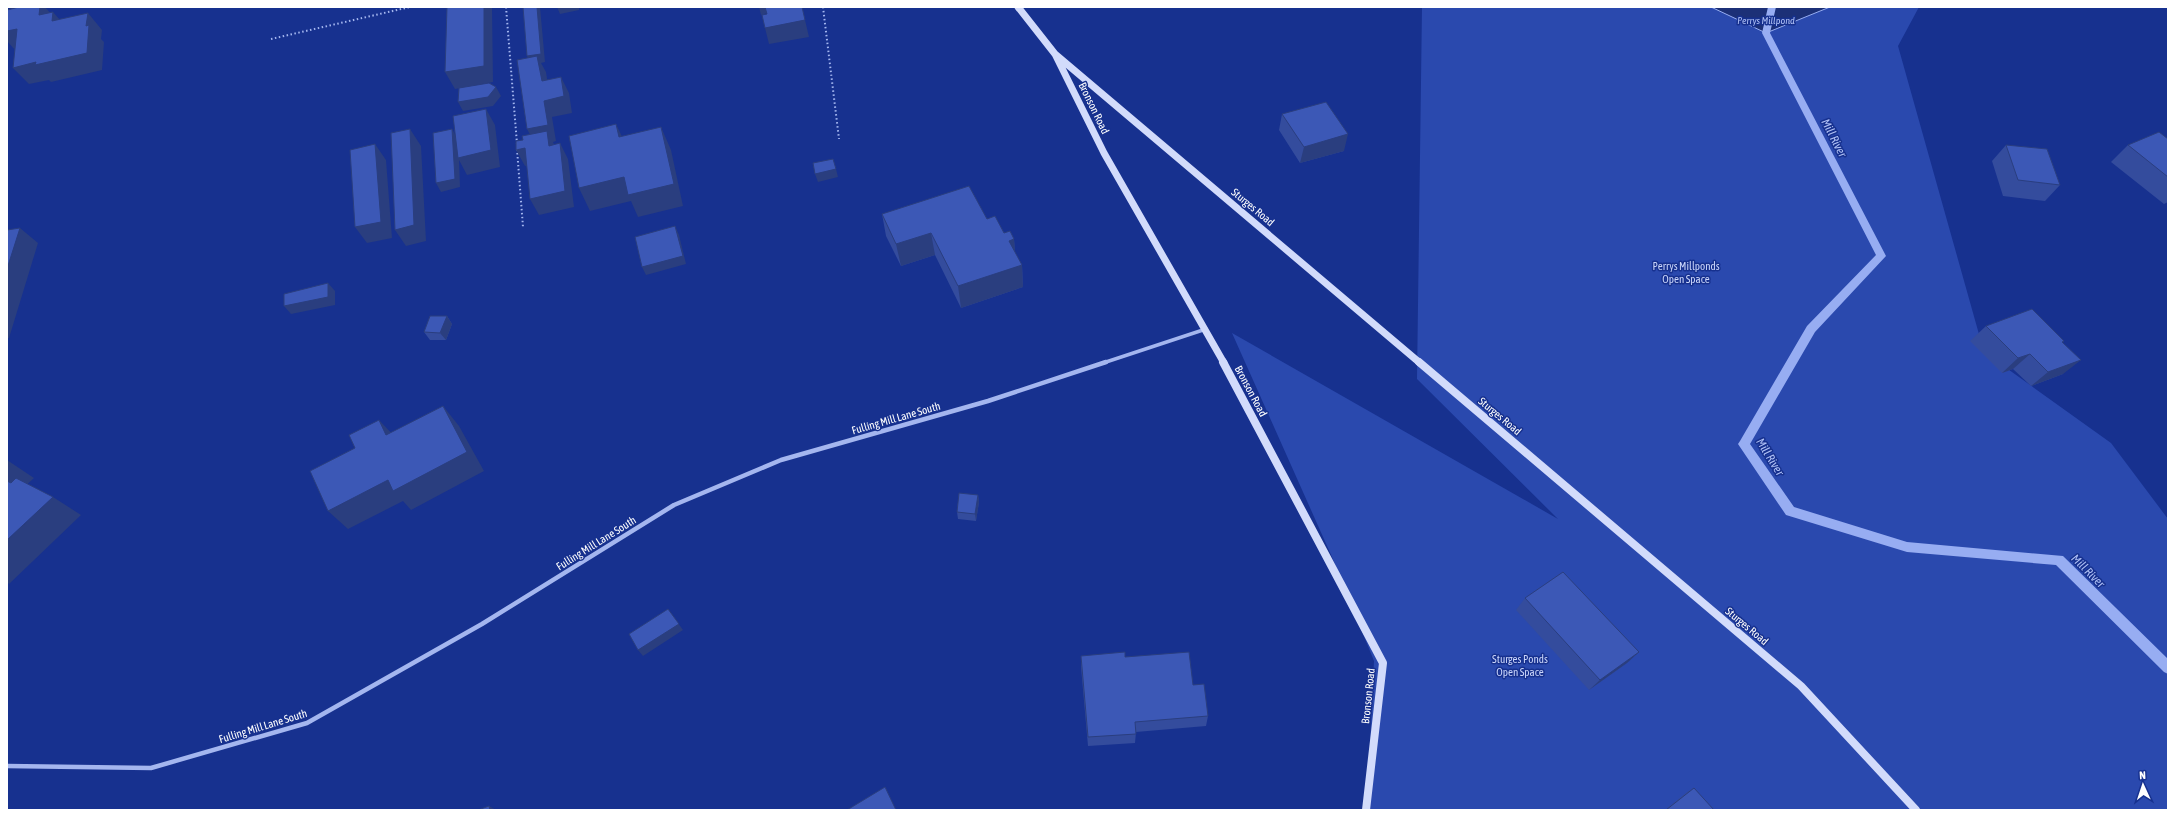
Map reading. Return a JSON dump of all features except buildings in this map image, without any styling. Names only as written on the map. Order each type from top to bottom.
[{"type":"main road","name":"Bronson Road","points":[[1018,7],[1055,54],[1104,153],[1206,329],[1382,663],[1366,810]]},
{"type":"main road","name":"Sturges Road","points":[[1055,54],[1801,686],[1916,810]]},
{"type":"street","name":"Fulling Mill Lane South","points":[[7,766],[151,768],[307,724],[482,624],[674,505],[781,460],[988,401],[1206,329]]},
{"type":"path","points":[[271,39],[410,7]]},
{"type":"path","points":[[506,7],[523,227]]},
{"type":"path","points":[[823,7],[839,139]]},
{"type":"green space","name":"Perrys Millponds Open Space","points":[[1422,7],[1919,7],[1898,46],[1984,352],[2111,443],[2168,519],[2168,810],[1367,810],[1374,661],[1332,557],[1232,333],[1558,519],[1417,379]]},
{"type":"water","name":"Perrys Millpond","points":[[1711,7],[1830,7],[1766,33]]},
{"type":"waterway","name":"Mill River","points":[[1772,7],[1766,33],[1881,256],[1811,329],[1744,444],[1790,511],[1907,547],[2059,560],[2168,668]]},
{"type":"park label","name":"Sturges Ponds Open Space","points":[[1520,665]]}]
